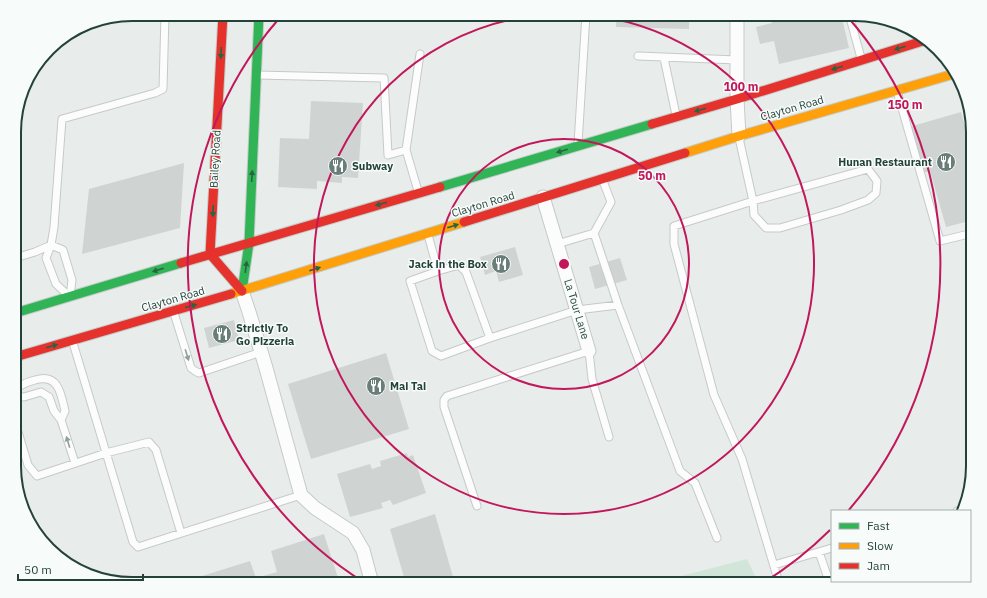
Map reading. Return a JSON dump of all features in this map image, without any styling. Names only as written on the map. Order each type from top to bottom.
[{"type":"main road","name":"Bailey Road","points":[[210,254],[223,21]]},
{"type":"main road","points":[[242,291],[249,243],[259,21]]},
{"type":"main road","points":[[21,311],[737,99],[919,42]]},
{"type":"main road","name":"Clayton Road","points":[[21,355],[242,291],[739,136],[950,75]]},
{"type":"main road","points":[[210,254],[242,291]]},
{"type":"street","points":[[737,21],[737,99],[739,136]]},
{"type":"street","name":"La Tour Lane","points":[[543,197],[590,351]]},
{"type":"street","points":[[242,291],[261,352],[301,495],[315,508],[353,533],[363,550],[370,577]]},
{"type":"lane","points":[[70,297],[56,284],[46,258],[51,245],[54,227],[62,119],[155,93],[163,89],[165,21]]},
{"type":"lane","points":[[578,146],[586,21]]},
{"type":"lane","points":[[851,21],[862,60]]},
{"type":"lane","points":[[419,193],[406,150],[420,54]]},
{"type":"lane","points":[[638,56],[737,60]]},
{"type":"lane","points":[[664,58],[676,117]]},
{"type":"lane","points":[[257,75],[384,78],[388,155],[406,150]]},
{"type":"lane","points":[[897,90],[940,241],[966,235]]},
{"type":"lane","points":[[739,136],[752,201],[754,215],[766,228],[780,228],[841,210],[868,200],[876,193],[877,181],[868,169],[752,201],[674,226],[674,244],[714,395],[742,459],[777,577]]},
{"type":"lane","points":[[557,244],[594,233],[611,202],[603,179]]},
{"type":"lane","points":[[594,233],[618,305],[680,471],[695,483],[717,538]]},
{"type":"lane","points":[[427,234],[438,271]]},
{"type":"lane","points":[[21,256],[51,245],[63,250],[72,280],[70,297]]},
{"type":"lane","points":[[490,338],[466,272],[459,265],[410,281],[432,351],[441,356],[490,338],[577,310],[618,305]]},
{"type":"lane","points":[[173,311],[191,368],[195,372],[199,373],[261,352]]},
{"type":"lane","points":[[72,341],[133,542],[138,547],[301,495]]},
{"type":"lane","points":[[477,506],[444,407],[444,400],[447,396],[590,351],[592,380],[609,437]]},
{"type":"lane","points":[[21,385],[42,378],[52,380],[58,387],[65,411],[61,420]]},
{"type":"lane","points":[[21,397],[41,392],[49,397],[54,411],[61,420],[75,463]]},
{"type":"lane","points":[[21,442],[28,466],[37,476],[106,453],[149,442],[156,450],[181,534]]},
{"type":"lane","points":[[774,565],[831,548]]},
{"type":"lane","points":[[818,552],[827,577]]},
{"type":"green space","points":[[747,559],[756,577],[678,577]]},
{"type":"building","points":[[616,21],[689,21],[689,29],[616,27]]},
{"type":"building","points":[[771,21],[843,21],[849,48],[779,64],[774,41],[760,44],[756,27],[772,23]]},
{"type":"building","points":[[311,101],[363,103],[358,178],[342,177],[342,183],[317,181],[317,189],[278,187],[280,138],[309,139]]},
{"type":"building","name":"Hunan Restaurant","points":[[961,112],[966,130],[966,222],[946,227],[930,171],[922,173],[909,127]]},
{"type":"building","points":[[184,163],[180,228],[82,254],[89,189]]},
{"type":"building","name":"Jack in the Box","points":[[515,247],[523,275],[499,282],[496,271],[485,275],[480,257]]},
{"type":"building","points":[[620,258],[627,280],[595,289],[589,267]]},
{"type":"building","name":"Strictly To Go Pizzeria","points":[[234,320],[239,340],[209,348],[204,328]]},
{"type":"building","points":[[386,353],[409,429],[311,459],[288,384]]},
{"type":"building","points":[[407,453],[408,457],[413,455],[426,493],[393,505],[390,500],[381,503],[383,508],[350,517],[337,474],[370,464],[372,469],[381,466],[380,461]]},
{"type":"building","points":[[435,514],[453,577],[404,577],[390,529]]},
{"type":"building","points":[[324,534],[338,577],[260,577],[277,572],[271,551]]},
{"type":"building","points":[[250,561],[256,577],[202,577],[202,576]]},
{"type":"traffic: fast","points":[[242,291],[249,243],[259,21]]},
{"type":"traffic: fast","points":[[440,187],[652,124]]},
{"type":"traffic: fast","points":[[21,311],[181,263]]},
{"type":"traffic: slow","points":[[685,153],[950,75]]},
{"type":"traffic: slow","points":[[231,294],[464,222]]},
{"type":"traffic: jam","points":[[223,21],[210,254],[242,291]]},
{"type":"traffic: jam","points":[[652,124],[919,42]]},
{"type":"traffic: jam","points":[[464,222],[685,153]]},
{"type":"traffic: jam","points":[[181,263],[440,187]]},
{"type":"traffic: jam","points":[[21,355],[231,294]]},
{"type":"place","name":"Hunan Restaurant","points":[[946,162]]},
{"type":"place","name":"Subway","points":[[338,166]]},
{"type":"place","name":"Jack in the Box","points":[[501,264]]},
{"type":"place","name":"Strictly To Go Pizzeria","points":[[222,334]]},
{"type":"place","name":"Mai Tai","points":[[376,386]]}]
